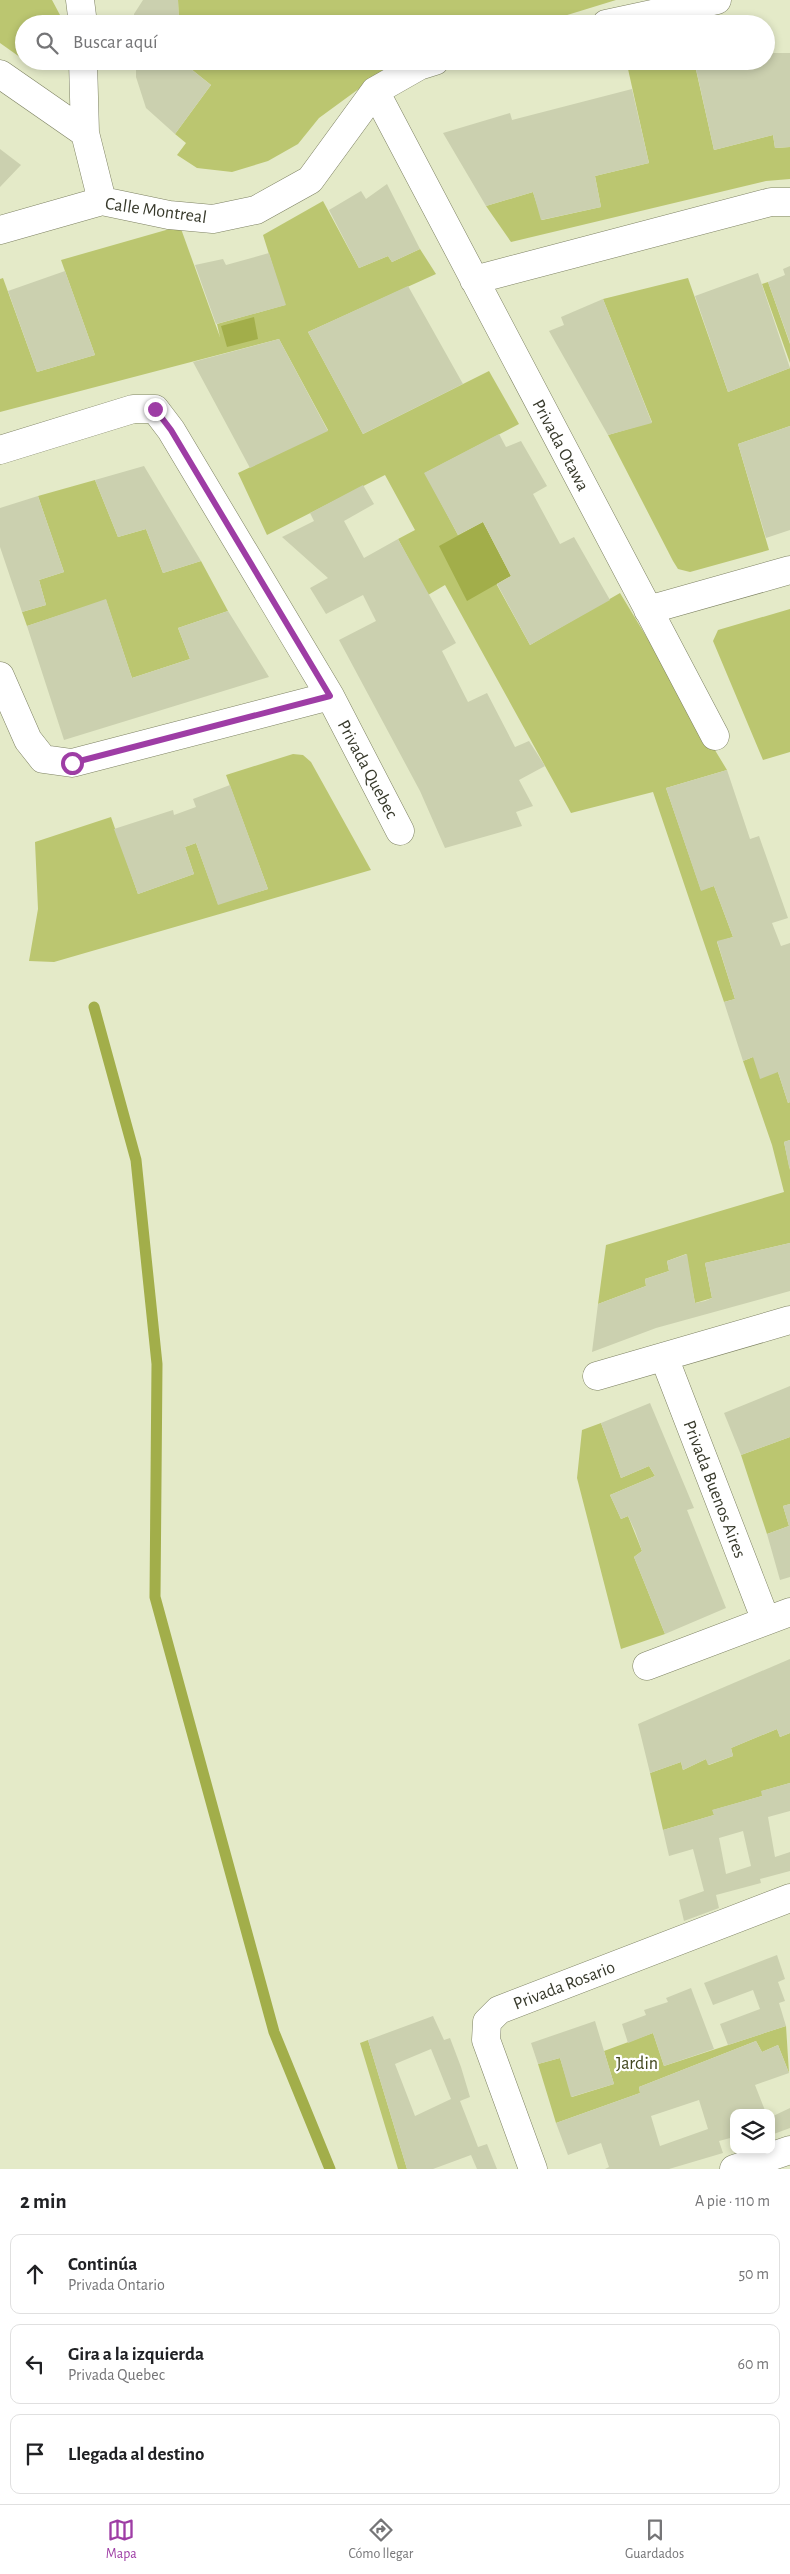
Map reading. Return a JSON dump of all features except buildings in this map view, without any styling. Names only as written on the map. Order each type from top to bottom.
[{"type":"street","points":[[80,0],[82,15]]},
{"type":"street","points":[[648,15],[717,0]]},
{"type":"street","points":[[83,70],[85,133],[102,201]]},
{"type":"street","name":"Calle Montreal","points":[[0,230],[102,201],[169,215],[213,219],[256,210],[310,180],[374,91],[412,70]]},
{"type":"street","points":[[0,74],[85,133]]},
{"type":"street","name":"Privada Otawa","points":[[374,91],[715,736]]},
{"type":"street","points":[[474,280],[771,202],[790,202]]},
{"type":"street","name":"Privada Quebec","points":[[0,450],[133,410],[155,409],[171,430],[330,696],[400,830]]},
{"type":"street","points":[[648,610],[790,570]]},
{"type":"street","points":[[0,676],[28,740],[43,759],[72,763],[330,696]]},
{"type":"street","points":[[597,1376],[790,1320]]},
{"type":"street","name":"Privada Buenos Aires","points":[[647,1666],[778,1616],[664,1356]]},
{"type":"street","name":"Privada Rosario","points":[[534,2169],[486,2040],[487,2022],[499,2010],[790,1898]]},
{"type":"street","points":[[734,2169],[790,2150]]},
{"type":"green space","points":[[0,0],[52,0],[60,15],[15,15],[15,54],[0,43]]},
{"type":"green space","points":[[178,0],[616,0],[567,15],[179,15]]},
{"type":"green space","points":[[192,70],[385,70],[319,118],[298,144],[268,161],[232,172],[197,168],[177,155],[186,143],[175,134],[211,85]]},
{"type":"green space","points":[[628,70],[696,70],[714,150],[773,135],[775,148],[790,147],[790,179],[766,181],[511,242],[486,206],[533,192],[542,220],[601,207],[595,176],[649,163]]},
{"type":"green space","points":[[323,201],[359,268],[388,256],[392,262],[420,249],[436,274],[308,332],[363,434],[489,371],[519,424],[425,473],[458,535],[483,522],[497,585],[530,645],[620,593],[727,770],[666,788],[701,890],[714,886],[733,937],[717,942],[735,999],[724,1002],[653,792],[571,813],[445,585],[428,595],[398,539],[415,530],[385,475],[267,535],[238,473],[328,430],[279,339],[0,412],[0,279],[3,278],[37,372],[95,355],[61,260],[180,226],[220,337],[217,324],[285,305],[263,235]]},
{"type":"green space","points":[[688,278],[728,392],[790,368],[790,426],[738,444],[769,550],[690,572],[678,569],[673,561],[608,435],[652,422],[603,299]]},
{"type":"green space","points":[[768,282],[790,344],[790,363],[762,284]]},
{"type":"green space","points":[[95,480],[118,537],[146,529],[163,573],[201,561],[228,611],[178,628],[190,659],[132,678],[106,600],[27,626],[22,612],[46,605],[39,580],[64,572],[38,496]]},
{"type":"green space","points":[[790,609],[790,752],[763,760],[713,641],[718,630]]},
{"type":"green space","points":[[293,754],[303,755],[311,762],[371,870],[54,962],[29,961],[38,909],[35,842],[111,817],[138,894],[194,874],[185,847],[196,843],[218,904],[268,889],[226,775]]},
{"type":"green space","points":[[753,1057],[778,1072],[788,1103],[790,1102],[790,1140],[784,1142],[790,1170],[790,1243],[705,1263],[712,1298],[695,1303],[686,1254],[667,1261],[669,1271],[645,1279],[646,1286],[598,1304],[606,1245],[784,1192],[772,1145],[743,1061]]},
{"type":"green space","points":[[601,1423],[621,1478],[649,1466],[655,1476],[610,1495],[621,1519],[628,1516],[642,1551],[634,1557],[665,1634],[621,1649],[577,1478],[582,1430]]},
{"type":"green space","points":[[790,1437],[790,1504],[783,1506],[789,1526],[767,1534],[741,1455]]},
{"type":"green space","points":[[777,1729],[780,1737],[790,1733],[790,1783],[762,1791],[762,1796],[713,1810],[714,1815],[663,1830],[650,1773],[681,1762],[683,1770],[706,1759],[709,1765],[733,1756],[731,1748]]},
{"type":"green space","name":"Jardin","points":[[786,2026],[789,2073],[778,2045],[762,2052],[756,2041],[639,2087],[640,2093],[556,2123],[538,2064],[560,2058],[572,2097],[614,2084],[604,2051],[653,2033],[664,2066]]},
{"type":"green space","points":[[368,2040],[407,2169],[398,2169],[360,2043]]},
{"type":"shaded area","points":[[254,317],[258,339],[227,347],[221,326]]},
{"type":"shaded area","points":[[483,522],[511,576],[467,601],[439,546]]},
{"type":"waterway","points":[[94,1007],[136,1160],[157,1364],[155,1597],[274,2032],[330,2169]]},
{"type":"route","points":[[72,763],[330,696],[171,430],[155,409]]}]
